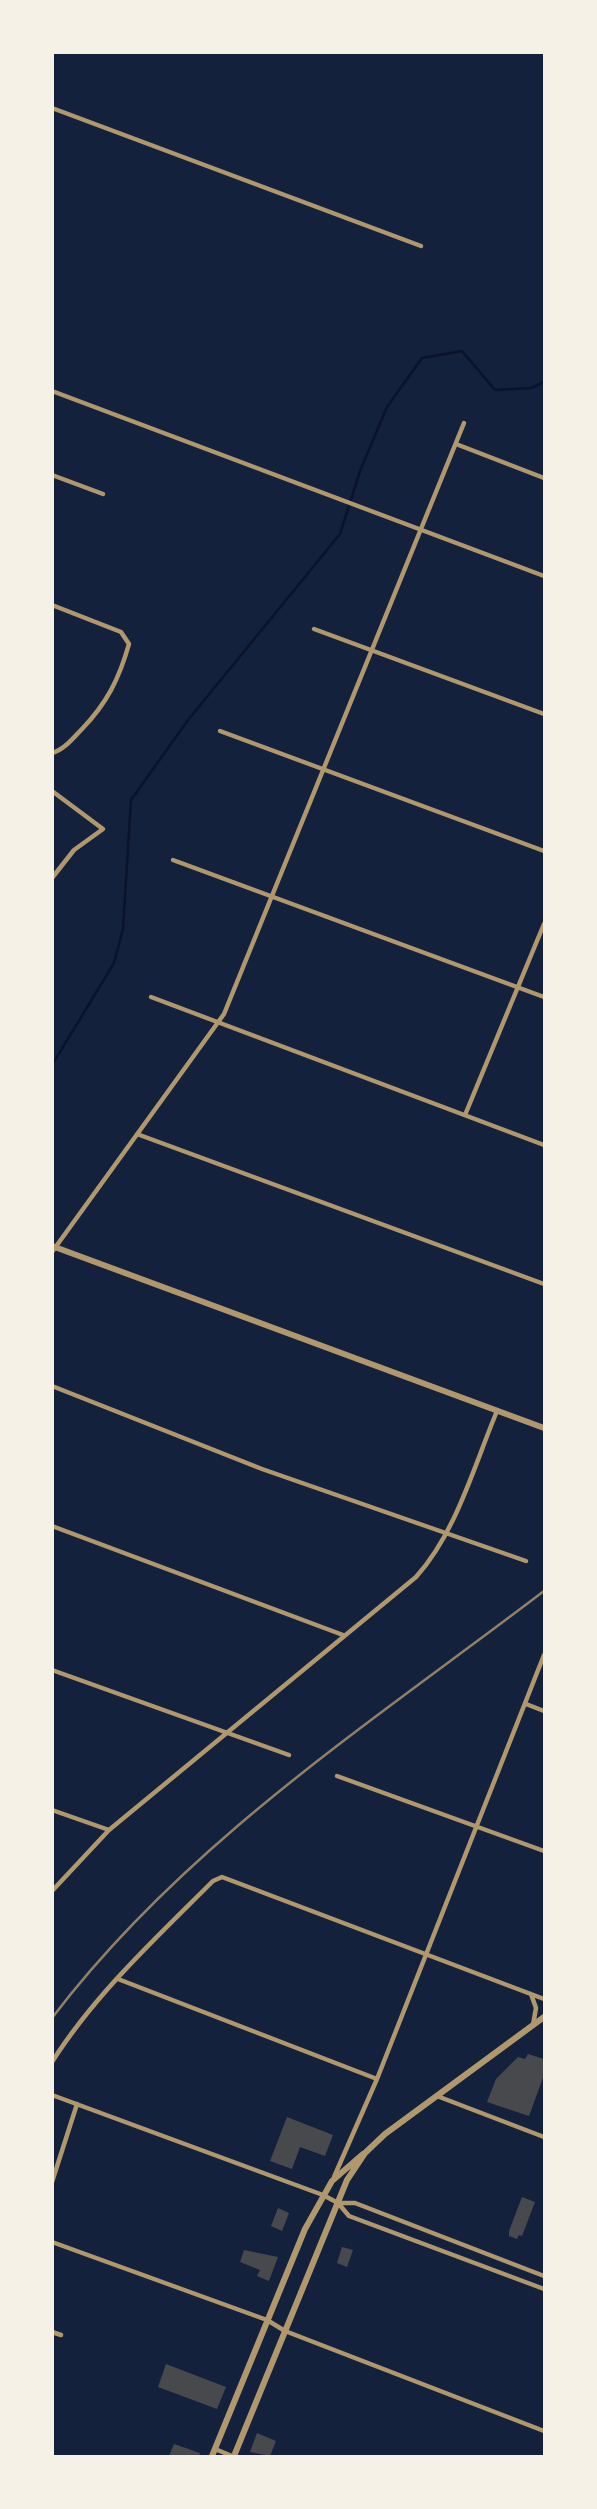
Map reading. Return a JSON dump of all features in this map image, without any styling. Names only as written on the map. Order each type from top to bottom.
[{"type":"street","points":[[52,107],[421,246]]},
{"type":"street","points":[[52,391],[544,576]]},
{"type":"street","points":[[464,423],[236,989],[218,1022],[53,1248],[544,1428]]},
{"type":"street","points":[[456,444],[544,478]]},
{"type":"street","points":[[52,475],[103,494]]},
{"type":"street","points":[[52,605],[124,635],[129,644],[112,693],[70,742],[52,753]]},
{"type":"street","points":[[314,629],[544,714]]},
{"type":"street","points":[[220,731],[544,852]]},
{"type":"street","points":[[52,791],[103,829],[74,850],[52,878]]},
{"type":"street","points":[[173,860],[544,997]]},
{"type":"street","points":[[465,1115],[544,924]]},
{"type":"street","points":[[151,997],[544,1145]]},
{"type":"street","points":[[137,1134],[544,1284]]},
{"type":"street","points":[[52,1386],[262,1469],[526,1561]]},
{"type":"street","points":[[52,1891],[109,1830],[343,1635],[397,1596],[430,1562],[446,1533],[497,1410]]},
{"type":"street","points":[[52,1526],[343,1635]]},
{"type":"street","points":[[365,2153],[347,2180],[233,2456],[214,2453],[267,2320],[377,2079],[544,1655]]},
{"type":"street","points":[[52,1670],[219,1733],[228,1732],[289,1755]]},
{"type":"street","points":[[525,1703],[544,1711]]},
{"type":"street","points":[[337,1776],[477,1824],[544,1851]]},
{"type":"street","points":[[52,1810],[109,1830]]},
{"type":"street","points":[[52,2062],[85,2014],[118,1979],[213,1881],[226,1878],[544,1999]]},
{"type":"street","points":[[118,1979],[377,2079]]},
{"type":"street","points":[[530,1993],[536,2008],[533,2025]]},
{"type":"street","points":[[332,2181],[385,2134],[544,2017]]},
{"type":"street","points":[[52,2095],[323,2195],[338,2203],[349,2216],[543,2288],[544,2277],[355,2203],[338,2203]]},
{"type":"street","points":[[437,2096],[544,2137]]},
{"type":"street","points":[[52,2182],[77,2104]]},
{"type":"street","points":[[421,2243],[426,2231]]},
{"type":"street","points":[[52,2242],[267,2320],[285,2331],[544,2431]]},
{"type":"street","points":[[52,2332],[61,2335]]},
{"type":"building","points":[[528,2054],[544,2059],[544,2075],[529,2116],[487,2102],[496,2079],[518,2057],[525,2059]]},
{"type":"building","points":[[287,2117],[333,2135],[325,2156],[300,2147],[292,2169],[270,2161]]},
{"type":"building","points":[[522,2197],[535,2202],[522,2236],[519,2235],[517,2239],[509,2236],[509,2231]]},
{"type":"building","points":[[278,2208],[289,2213],[282,2231],[271,2226]]},
{"type":"building","points":[[342,2247],[353,2250],[347,2267],[337,2263]]},
{"type":"building","points":[[244,2250],[278,2257],[269,2281],[257,2276],[260,2270],[240,2262]]},
{"type":"building","points":[[166,2364],[226,2387],[217,2409],[158,2387]]},
{"type":"building","points":[[257,2433],[276,2441],[270,2456],[250,2452]]},
{"type":"building","points":[[174,2444],[200,2453],[199,2456],[169,2456]]},
{"type":"waterway","points":[[52,1065],[114,963],[123,929],[131,800],[188,720],[340,534],[360,471],[387,407],[422,358],[462,351],[495,390],[531,388],[544,382]]},
{"type":"railway","points":[[52,2018],[104,1955],[161,1896],[221,1841],[283,1788],[544,1591]]}]
